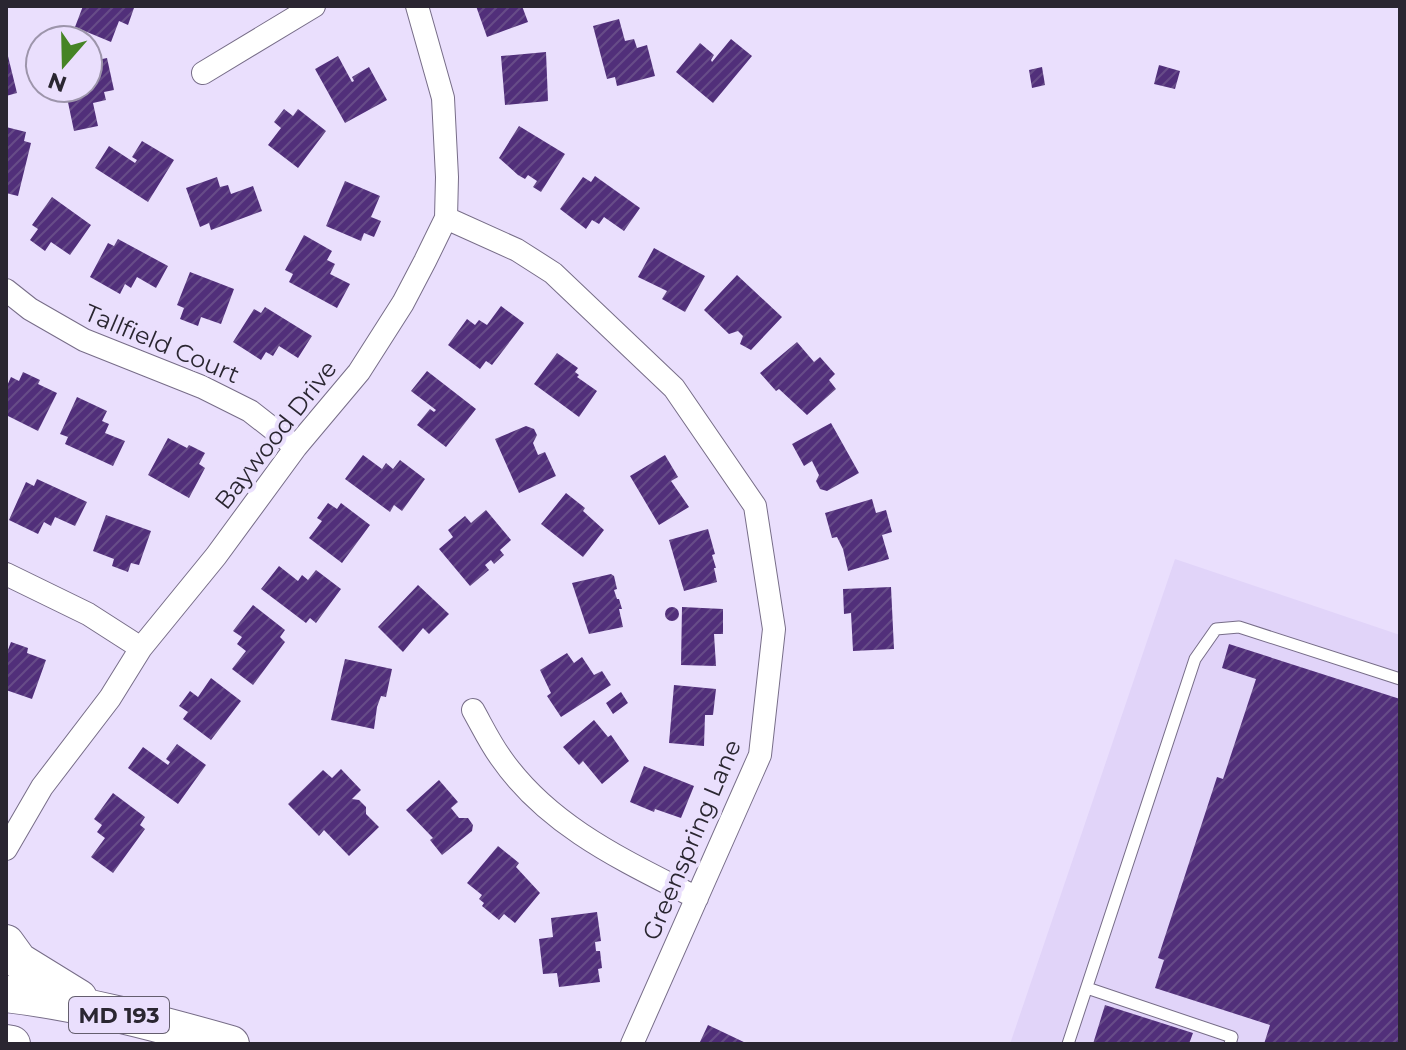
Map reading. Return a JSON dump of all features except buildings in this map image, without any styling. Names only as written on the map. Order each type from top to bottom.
[{"type":"main road","points":[[6,943],[19,961],[97,1010]]},
{"type":"main road","name":"MD 193","points":[[6,994],[97,1010],[231,1044]]},
{"type":"main road","points":[[6,1043],[12,1044]]},
{"type":"street","points":[[203,73],[314,6]]},
{"type":"street","name":"Baywood Drive","points":[[6,849],[42,787],[110,698],[141,648],[216,556],[296,447],[359,372],[403,303],[446,218],[443,98],[417,6]]},
{"type":"street","name":"Greenspring Lane","points":[[446,218],[517,250],[553,273],[674,388],[755,506],[774,629],[760,755],[632,1044]]},
{"type":"street","name":"Tallfield Court","points":[[6,290],[30,309],[84,340],[202,387],[250,411],[296,447]]},
{"type":"street","points":[[6,574],[88,614],[141,648]]},
{"type":"street","points":[[473,710],[501,758],[551,813],[599,848],[697,898]]},
{"type":"lane","points":[[1068,1044],[1195,659],[1216,629],[1239,627],[1400,679]]},
{"type":"lane","points":[[1087,988],[1232,1037],[1230,1044]]},
{"type":"shaded area","points":[[1175,559],[1400,635],[1400,1044],[1010,1044]]}]
